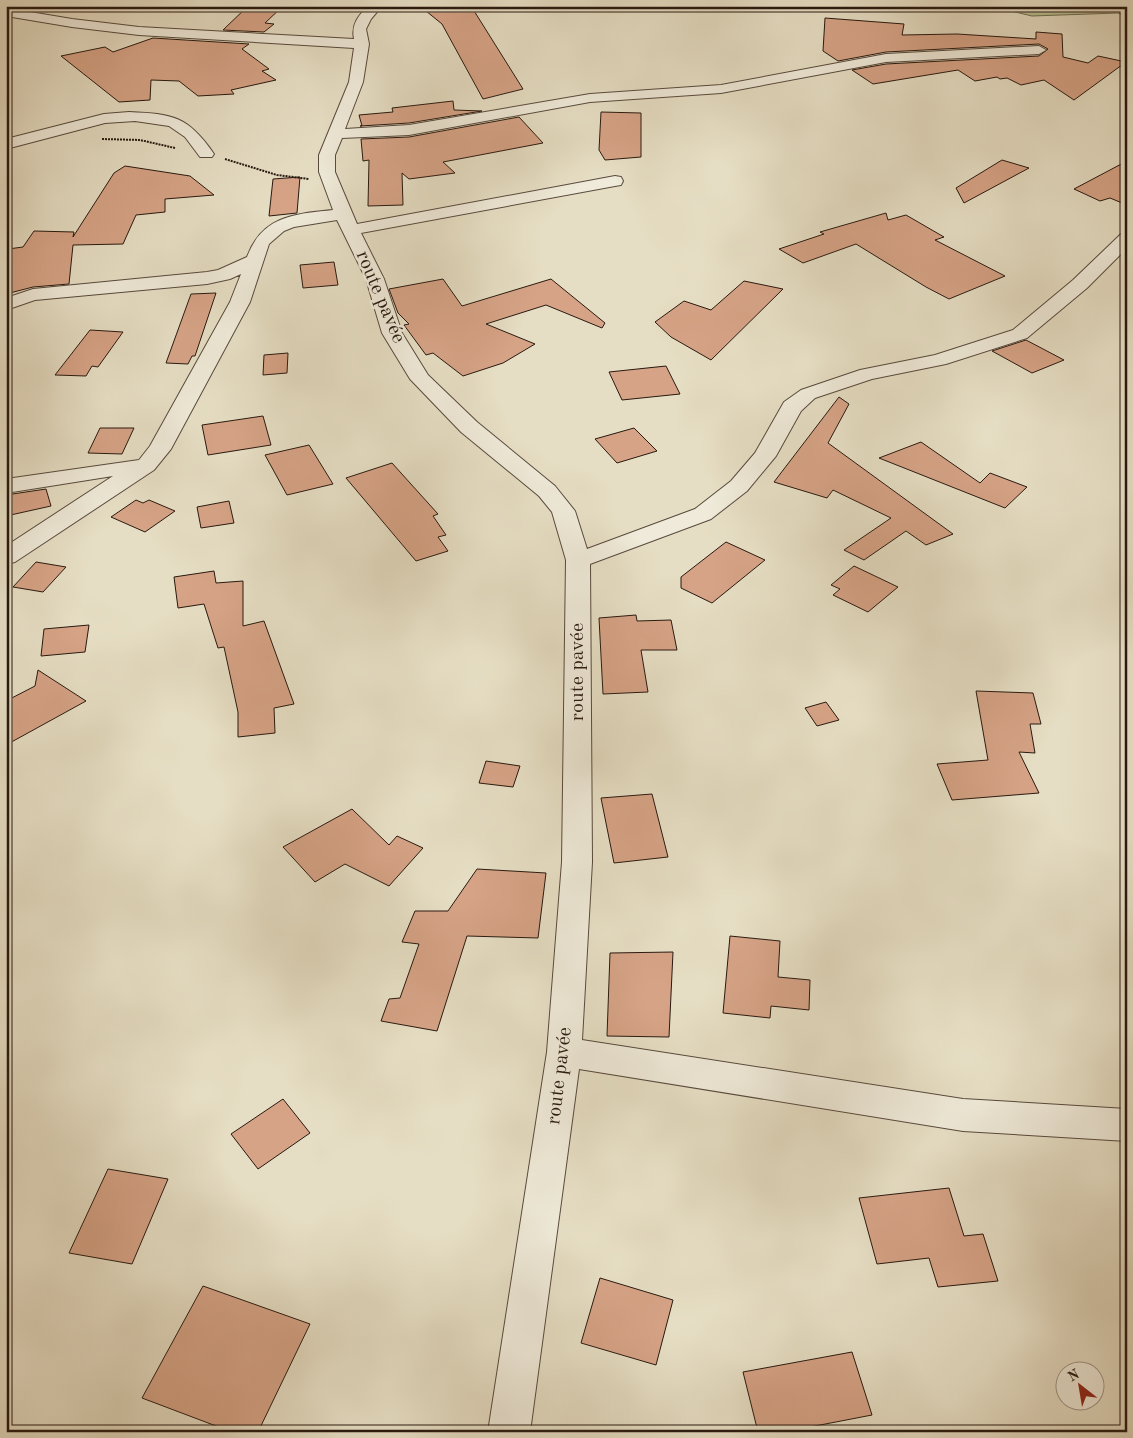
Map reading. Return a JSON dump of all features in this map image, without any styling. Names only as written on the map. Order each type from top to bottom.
[{"type":"street","name":"route pavée","points":[[376,6],[365,17],[359,29],[362,44],[356,82],[327,155],[327,172],[347,222],[375,279],[392,333],[420,378],[469,427],[547,491],[563,511],[578,560],[577,862],[564,1052],[509,1432]]},
{"type":"street","points":[[6,12],[29,11],[147,32],[362,44]]},
{"type":"street","points":[[334,134],[409,130],[590,98],[721,89],[813,70],[886,58],[1039,50]]},
{"type":"street","points":[[6,144],[104,119],[120,116],[139,116],[169,120],[182,126],[199,143],[206,154]]},
{"type":"street","points":[[6,557],[146,464],[160,449],[240,302],[261,242],[274,228],[293,222],[347,222],[615,180]]},
{"type":"street","points":[[578,560],[703,514],[739,486],[765,456],[792,407],[808,394],[867,374],[939,360],[1020,334],[1080,284],[1127,238]]},
{"type":"street","points":[[6,304],[33,295],[207,278],[229,272],[255,260]]},
{"type":"street","points":[[6,486],[146,464]]},
{"type":"street","points":[[564,1052],[963,1115],[1127,1125]]},
{"type":"green space","points":[[990,6],[1127,6],[1127,17],[1118,13],[1032,16]]},
{"type":"building","points":[[248,6],[283,6],[265,23],[274,24],[264,32],[223,30]]},
{"type":"building","points":[[471,6],[523,89],[483,99],[442,24],[426,11]]},
{"type":"building","points":[[825,18],[904,24],[902,35],[957,34],[1036,39],[1036,32],[1062,34],[1063,57],[1088,63],[1098,56],[1126,62],[1074,100],[1044,80],[1021,85],[1007,78],[1000,79],[997,77],[975,81],[958,70],[873,84],[852,70],[886,64],[1039,56],[1048,49],[1039,44],[886,52],[838,61],[823,51]]},
{"type":"building","points":[[153,38],[249,44],[242,49],[269,69],[262,71],[276,80],[231,90],[234,94],[198,96],[179,81],[151,80],[150,100],[119,102],[61,56],[105,47],[113,52]]},
{"type":"building","points":[[453,101],[454,110],[482,111],[409,123],[362,126],[359,115],[393,112],[392,108]]},
{"type":"building","points":[[601,112],[641,113],[641,157],[605,160],[599,150]]},
{"type":"building","points":[[519,117],[543,143],[443,162],[455,173],[409,179],[402,173],[403,205],[368,206],[369,160],[363,161],[361,139],[409,137]]},
{"type":"building","points":[[1002,160],[1029,168],[964,203],[956,188]]},
{"type":"building","points":[[1127,161],[1127,205],[1110,198],[1100,201],[1074,189]]},
{"type":"building","points":[[125,166],[190,176],[214,195],[165,199],[165,212],[136,215],[123,244],[73,245],[69,284],[33,287],[6,294],[8,249],[23,247],[34,231],[74,232],[73,237],[114,173]]},
{"type":"building","points":[[300,177],[297,213],[269,216],[273,179]]},
{"type":"building","points":[[886,213],[888,220],[906,215],[944,237],[935,240],[1005,276],[949,299],[856,244],[803,263],[779,249],[824,234],[820,232]]},
{"type":"building","points":[[334,262],[338,285],[303,288],[300,265]]},
{"type":"building","points":[[443,279],[462,306],[551,279],[605,323],[602,328],[546,305],[486,324],[535,344],[503,363],[463,376],[433,353],[426,355],[404,325],[409,324],[398,313],[389,289]]},
{"type":"building","points":[[744,281],[783,289],[711,360],[671,337],[655,322],[684,301],[711,310]]},
{"type":"building","points":[[216,293],[195,356],[192,356],[188,364],[166,363],[191,294]]},
{"type":"building","points":[[90,330],[123,332],[98,367],[92,366],[86,376],[55,375]]},
{"type":"building","points":[[1026,340],[1064,360],[1032,373],[992,351]]},
{"type":"building","points":[[288,353],[287,373],[263,375],[264,355]]},
{"type":"building","points":[[666,366],[680,394],[622,400],[609,372]]},
{"type":"building","points":[[839,397],[849,404],[828,443],[953,534],[926,545],[906,531],[864,560],[844,550],[891,518],[833,490],[827,498],[774,482]]},
{"type":"building","points":[[263,416],[271,445],[208,455],[202,425]]},
{"type":"building","points":[[100,428],[134,428],[122,454],[88,453]]},
{"type":"building","points":[[634,428],[657,451],[617,463],[595,439]]},
{"type":"building","points":[[921,442],[980,483],[990,473],[1027,487],[1005,508],[879,458]]},
{"type":"building","points":[[309,445],[333,484],[287,495],[265,455]]},
{"type":"building","points":[[392,463],[438,514],[433,516],[446,535],[438,537],[448,551],[416,561],[346,478]]},
{"type":"building","points":[[46,489],[51,506],[6,516],[6,495]]},
{"type":"building","points":[[136,500],[143,503],[149,500],[175,511],[145,532],[111,517]]},
{"type":"building","points":[[229,501],[234,523],[201,528],[197,507]]},
{"type":"building","points":[[726,542],[765,560],[712,603],[681,588],[681,577]]},
{"type":"building","points":[[36,562],[66,567],[43,592],[13,587]]},
{"type":"building","points":[[854,566],[898,587],[868,612],[833,595],[840,589],[831,585]]},
{"type":"building","points":[[214,571],[216,583],[243,581],[243,626],[264,621],[294,704],[274,708],[275,733],[238,737],[238,712],[224,647],[218,648],[204,604],[178,608],[174,577]]},
{"type":"building","points":[[636,615],[637,621],[671,620],[677,650],[641,650],[648,692],[603,694],[599,618]]},
{"type":"building","points":[[89,625],[85,652],[41,656],[44,629]]},
{"type":"building","points":[[38,670],[86,701],[6,745],[6,701],[35,686]]},
{"type":"building","points":[[976,691],[1033,693],[1041,724],[1030,724],[1035,753],[1019,752],[1039,793],[952,800],[937,764],[988,760]]},
{"type":"building","points":[[826,702],[839,720],[817,726],[805,708]]},
{"type":"building","points":[[486,761],[520,766],[513,787],[479,783]]},
{"type":"building","points":[[652,794],[668,857],[614,863],[601,798]]},
{"type":"building","points":[[352,809],[389,845],[397,836],[423,848],[389,886],[345,864],[315,882],[283,847]]},
{"type":"building","points":[[477,869],[546,873],[538,938],[467,936],[437,1031],[381,1021],[389,999],[400,998],[419,944],[402,942],[415,911],[448,911]]},
{"type":"building","points":[[730,936],[780,941],[778,977],[810,980],[809,1010],[771,1006],[770,1018],[723,1013]]},
{"type":"building","points":[[673,952],[669,1037],[607,1036],[610,953]]},
{"type":"building","points":[[283,1099],[310,1133],[258,1169],[231,1134]]},
{"type":"building","points":[[108,1169],[168,1179],[132,1264],[69,1253]]},
{"type":"building","points":[[949,1188],[964,1236],[983,1234],[998,1281],[938,1287],[929,1258],[877,1264],[859,1198]]},
{"type":"building","points":[[600,1278],[673,1300],[656,1365],[581,1343]]},
{"type":"building","points":[[203,1286],[310,1324],[258,1432],[232,1432],[142,1398]]},
{"type":"building","points":[[852,1352],[872,1415],[784,1432],[758,1432],[743,1372]]}]
